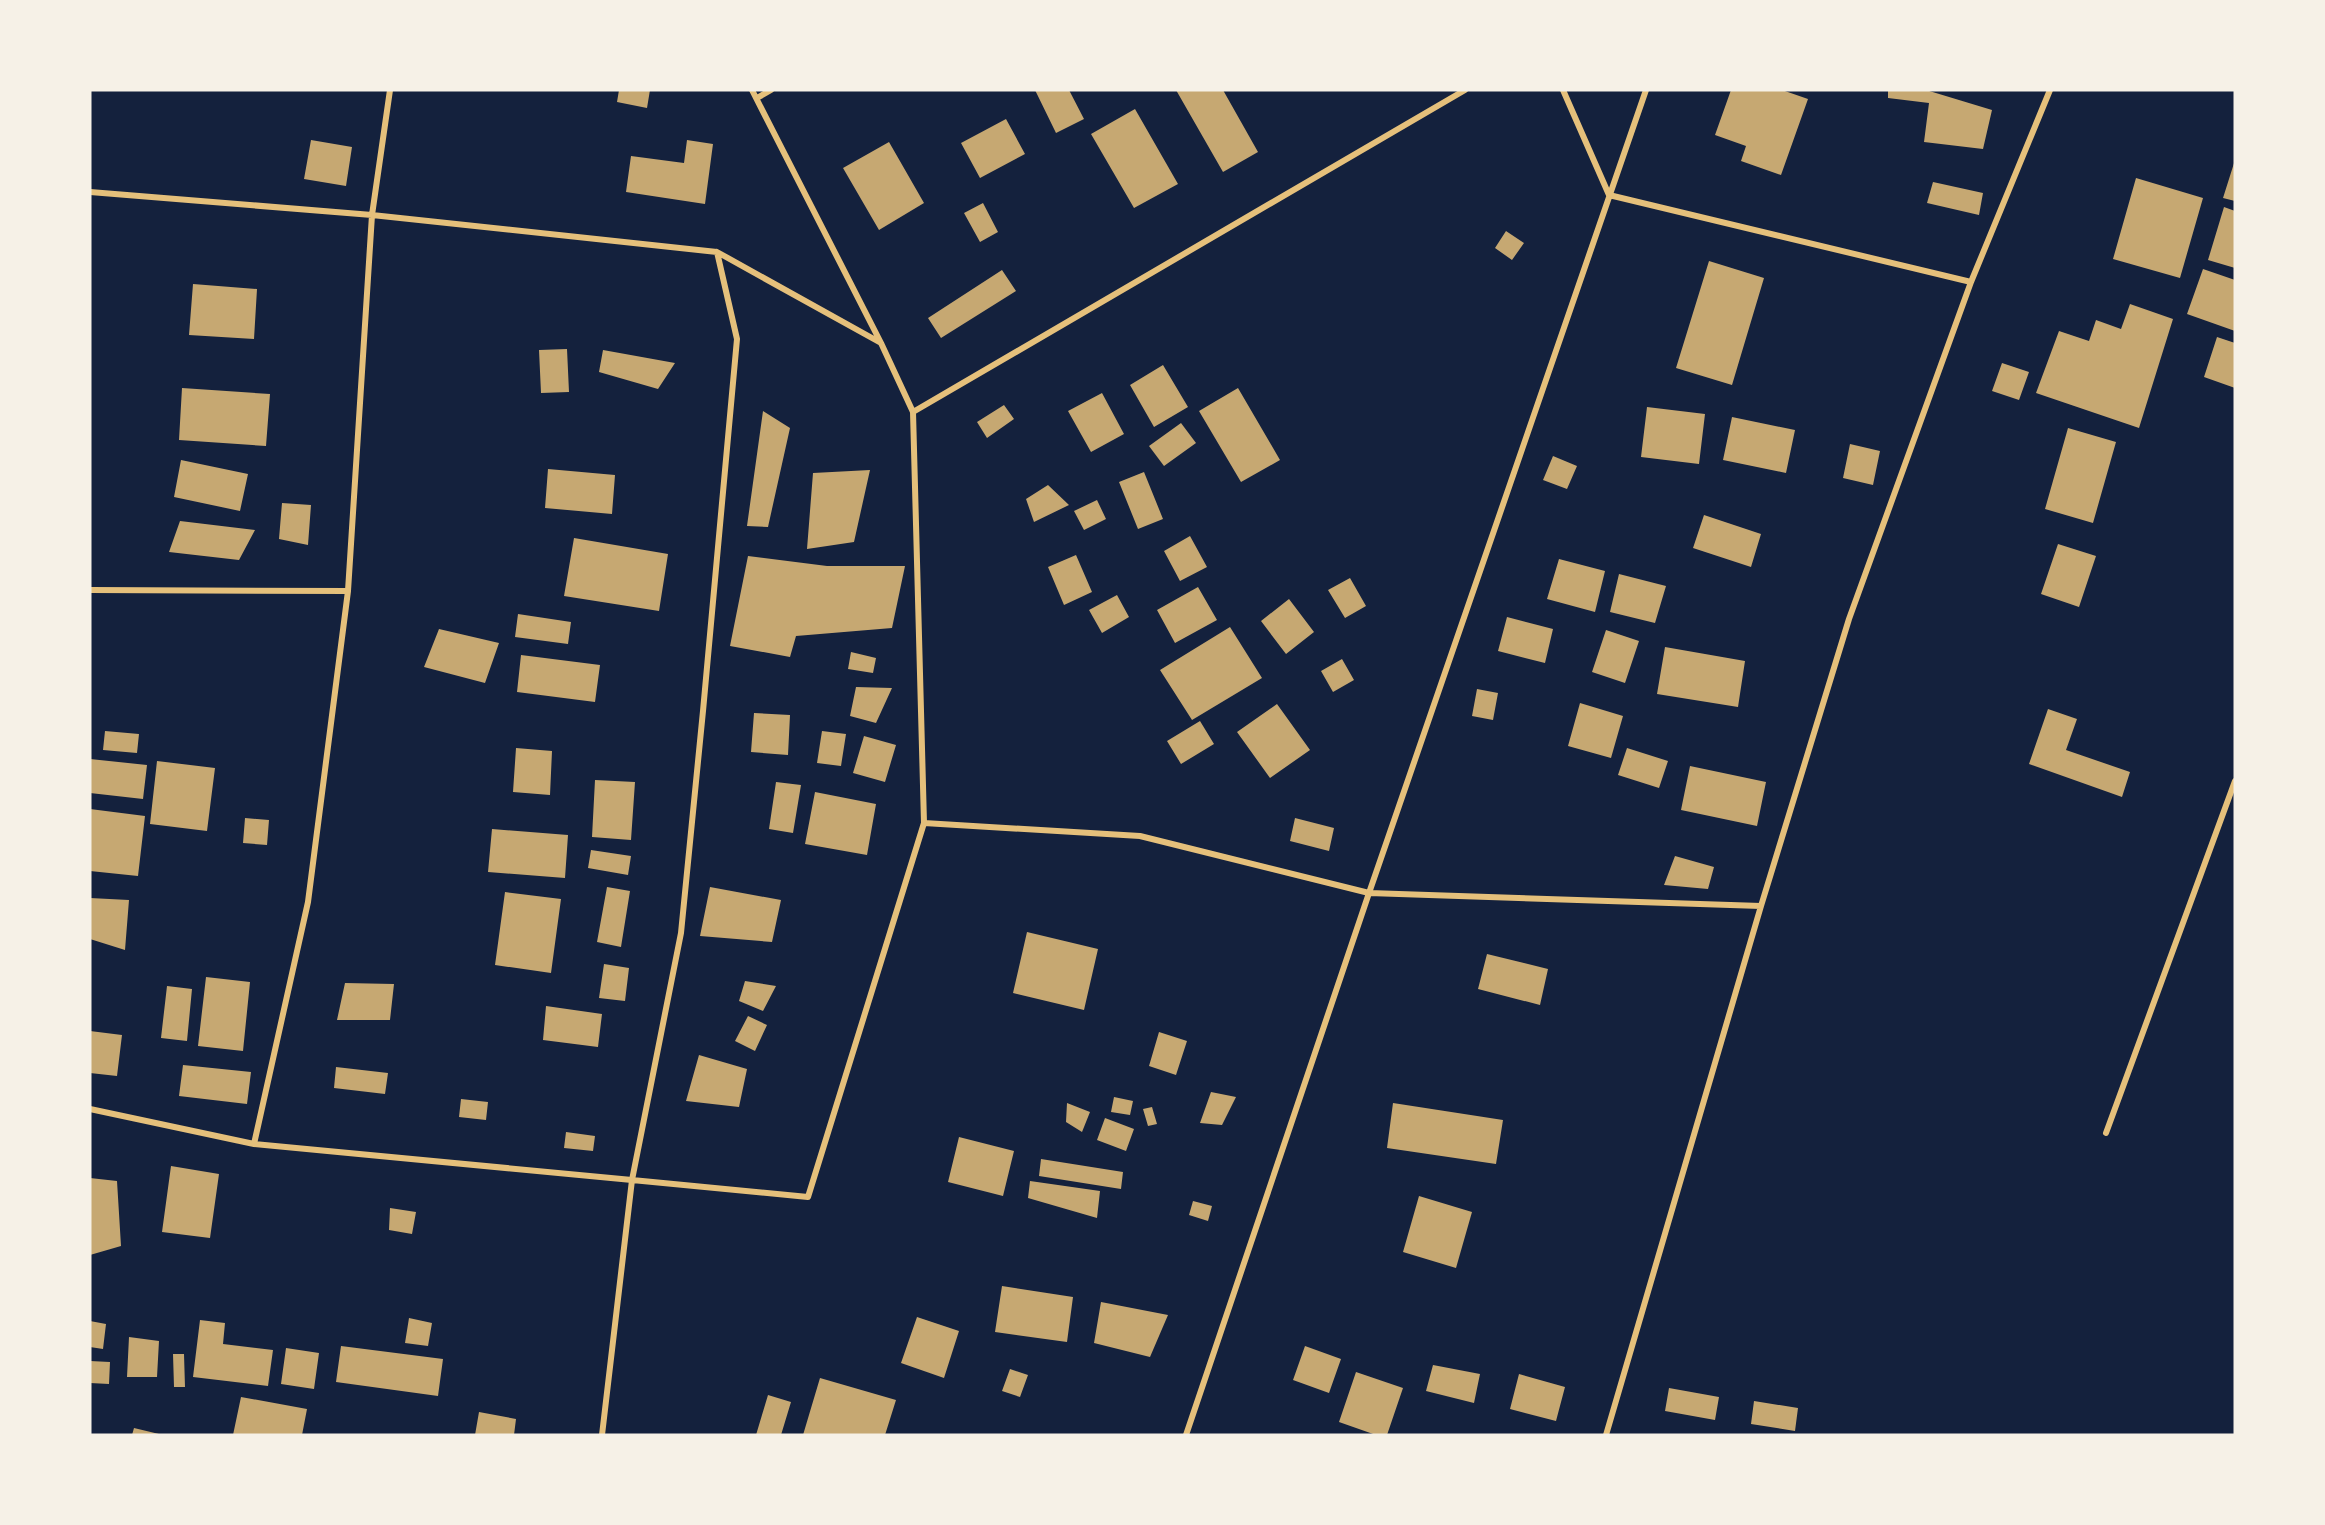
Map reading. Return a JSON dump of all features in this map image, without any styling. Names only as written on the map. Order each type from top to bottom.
[{"type":"street","points":[[254,1144],[308,902],[348,591],[372,215],[390,90]]},
{"type":"street","points":[[90,1109],[254,1144],[808,1197],[924,823],[914,412],[752,90]]},
{"type":"street","points":[[757,98],[771,90]]},
{"type":"street","points":[[914,412],[1465,90]]},
{"type":"street","points":[[1563,90],[1609,195]]},
{"type":"street","points":[[1186,1435],[1369,893],[1646,90]]},
{"type":"street","points":[[1606,1435],[1761,906],[1849,619],[1971,282],[2050,90]]},
{"type":"street","points":[[90,192],[372,215],[717,252],[881,343]]},
{"type":"street","points":[[1609,195],[1971,282]]},
{"type":"street","points":[[602,1435],[632,1180],[681,933],[703,711],[736,339],[717,252]]},
{"type":"street","points":[[90,590],[348,591]]},
{"type":"street","points":[[2106,1133],[2235,781]]},
{"type":"street","points":[[924,823],[1140,836],[1369,893],[1761,906]]},
{"type":"building","points":[[619,90],[650,90],[647,108],[617,102]]},
{"type":"building","points":[[1035,90],[1069,90],[1084,119],[1056,133]]},
{"type":"building","points":[[1176,90],[1223,90],[1258,152],[1223,172]]},
{"type":"building","points":[[1731,90],[1782,90],[1808,99],[1781,175],[1741,161],[1746,146],[1715,135]]},
{"type":"building","points":[[1888,90],[1926,90],[1992,110],[1983,149],[1924,142],[1929,103],[1888,98]]},
{"type":"building","points":[[1135,109],[1178,184],[1134,208],[1091,134]]},
{"type":"building","points":[[1006,119],[1025,154],[980,178],[961,143]]},
{"type":"building","points":[[311,140],[352,147],[346,186],[304,179]]},
{"type":"building","points":[[687,140],[713,144],[705,204],[626,192],[631,156],[684,163]]},
{"type":"building","points":[[889,142],[924,203],[879,230],[843,168]]},
{"type":"building","points":[[2235,160],[2235,201],[2223,198]]},
{"type":"building","points":[[2136,178],[2203,198],[2180,278],[2113,259]]},
{"type":"building","points":[[1933,182],[1983,193],[1979,215],[1927,203]]},
{"type":"building","points":[[983,203],[998,232],[980,242],[964,213]]},
{"type":"building","points":[[2224,207],[2235,211],[2235,268],[2208,260]]},
{"type":"building","points":[[1506,231],[1524,243],[1512,260],[1495,248]]},
{"type":"building","points":[[1709,261],[1764,278],[1732,385],[1676,368]]},
{"type":"building","points":[[2203,269],[2235,280],[2235,331],[2187,314]]},
{"type":"building","points":[[1002,270],[1016,291],[941,338],[928,318]]},
{"type":"building","points":[[193,284],[257,289],[254,339],[189,335]]},
{"type":"building","points":[[2130,304],[2173,319],[2139,428],[2036,393],[2059,331],[2089,341],[2096,320],[2121,329]]},
{"type":"building","points":[[2217,337],[2235,343],[2235,388],[2204,377]]},
{"type":"building","points":[[567,349],[569,392],[541,393],[539,350]]},
{"type":"building","points":[[603,350],[675,363],[658,389],[599,372]]},
{"type":"building","points":[[2002,363],[2029,372],[2019,400],[1992,391]]},
{"type":"building","points":[[1163,365],[1188,407],[1154,427],[1130,385]]},
{"type":"building","points":[[182,388],[270,394],[266,446],[179,440]]},
{"type":"building","points":[[1238,388],[1280,460],[1241,482],[1199,411]]},
{"type":"building","points":[[1102,393],[1124,434],[1091,452],[1068,411]]},
{"type":"building","points":[[1004,405],[1014,419],[987,438],[977,422]]},
{"type":"building","points":[[1647,407],[1705,414],[1699,464],[1641,457]]},
{"type":"building","points":[[763,411],[790,428],[768,527],[747,526]]},
{"type":"building","points":[[1732,417],[1795,430],[1786,473],[1723,460]]},
{"type":"building","points":[[1181,423],[1196,443],[1164,466],[1149,446]]},
{"type":"building","points":[[2068,428],[2116,442],[2093,523],[2045,509]]},
{"type":"building","points":[[1850,444],[1880,451],[1873,485],[1843,478]]},
{"type":"building","points":[[1553,456],[1577,466],[1567,489],[1543,480]]},
{"type":"building","points":[[181,460],[248,474],[240,511],[174,497]]},
{"type":"building","points":[[548,469],[615,475],[612,514],[545,508]]},
{"type":"building","points":[[870,470],[854,542],[807,549],[813,473]]},
{"type":"building","points":[[1144,472],[1163,519],[1138,529],[1119,482]]},
{"type":"building","points":[[1048,485],[1069,505],[1034,522],[1026,499]]},
{"type":"building","points":[[1097,500],[1106,519],[1084,530],[1074,511]]},
{"type":"building","points":[[282,503],[311,505],[308,545],[279,539]]},
{"type":"building","points":[[1704,515],[1761,534],[1751,567],[1693,548]]},
{"type":"building","points":[[180,521],[255,530],[239,560],[169,552]]},
{"type":"building","points":[[1190,536],[1207,567],[1180,581],[1164,551]]},
{"type":"building","points":[[574,538],[668,554],[659,611],[564,596]]},
{"type":"building","points":[[2058,544],[2096,556],[2079,607],[2041,594]]},
{"type":"building","points":[[1076,555],[1092,592],[1064,605],[1048,567]]},
{"type":"building","points":[[748,556],[827,566],[905,566],[892,628],[796,636],[790,657],[730,646]]},
{"type":"building","points":[[1559,559],[1605,571],[1595,612],[1547,599]]},
{"type":"building","points":[[1619,574],[1666,586],[1655,623],[1610,612]]},
{"type":"building","points":[[1350,578],[1366,606],[1345,618],[1328,590]]},
{"type":"building","points":[[1198,587],[1217,620],[1175,643],[1157,610]]},
{"type":"building","points":[[1117,595],[1129,617],[1102,633],[1089,610]]},
{"type":"building","points":[[1289,599],[1314,632],[1286,654],[1261,621]]},
{"type":"building","points":[[518,614],[571,622],[568,644],[515,637]]},
{"type":"building","points":[[1507,617],[1553,629],[1545,663],[1498,651]]},
{"type":"building","points":[[1230,627],[1262,678],[1192,720],[1160,670]]},
{"type":"building","points":[[439,629],[499,643],[485,683],[424,667]]},
{"type":"building","points":[[1606,630],[1639,641],[1625,683],[1592,672]]},
{"type":"building","points":[[1665,647],[1745,661],[1738,707],[1657,694]]},
{"type":"building","points":[[851,652],[876,658],[873,673],[848,669]]},
{"type":"building","points":[[521,655],[600,665],[595,702],[517,692]]},
{"type":"building","points":[[1342,659],[1354,680],[1333,692],[1321,671]]},
{"type":"building","points":[[856,687],[892,688],[876,723],[850,716]]},
{"type":"building","points":[[1477,689],[1498,693],[1493,720],[1472,716]]},
{"type":"building","points":[[1580,703],[1623,716],[1611,758],[1568,746]]},
{"type":"building","points":[[1277,704],[1310,750],[1270,778],[1237,732]]},
{"type":"building","points":[[2048,709],[2077,719],[2066,750],[2130,772],[2122,797],[2029,764]]},
{"type":"building","points":[[754,713],[790,715],[788,755],[751,752]]},
{"type":"building","points":[[1200,721],[1214,744],[1181,764],[1167,741]]},
{"type":"building","points":[[105,731],[139,734],[137,753],[103,750]]},
{"type":"building","points":[[822,731],[846,734],[841,766],[817,763]]},
{"type":"building","points":[[864,736],[896,745],[885,782],[853,773]]},
{"type":"building","points":[[516,748],[552,751],[550,795],[513,792]]},
{"type":"building","points":[[1627,748],[1668,761],[1659,788],[1618,775]]},
{"type":"building","points":[[90,759],[147,765],[143,799],[90,793]]},
{"type":"building","points":[[157,761],[215,768],[207,831],[150,824]]},
{"type":"building","points":[[1690,766],[1766,782],[1757,826],[1681,810]]},
{"type":"building","points":[[595,780],[635,782],[631,840],[592,837]]},
{"type":"building","points":[[776,782],[801,785],[793,833],[769,829]]},
{"type":"building","points":[[815,792],[876,804],[867,855],[805,844]]},
{"type":"building","points":[[90,809],[145,816],[138,876],[90,871]]},
{"type":"building","points":[[245,818],[269,820],[267,845],[243,843]]},
{"type":"building","points":[[1295,818],[1334,828],[1329,851],[1290,841]]},
{"type":"building","points":[[492,829],[568,835],[565,878],[488,872]]},
{"type":"building","points":[[591,850],[631,856],[628,875],[588,868]]},
{"type":"building","points":[[1675,856],[1714,867],[1708,889],[1664,885]]},
{"type":"building","points":[[607,887],[630,891],[621,947],[597,942]]},
{"type":"building","points":[[710,887],[781,900],[772,942],[700,936]]},
{"type":"building","points":[[505,892],[561,899],[551,973],[495,965]]},
{"type":"building","points":[[90,898],[129,900],[125,950],[90,939]]},
{"type":"building","points":[[1027,932],[1098,949],[1084,1010],[1013,993]]},
{"type":"building","points":[[1487,954],[1548,969],[1540,1005],[1478,989]]},
{"type":"building","points":[[604,964],[629,968],[625,1001],[599,998]]},
{"type":"building","points":[[206,977],[250,982],[243,1051],[198,1046]]},
{"type":"building","points":[[745,981],[776,986],[763,1011],[739,1001]]},
{"type":"building","points":[[345,983],[394,984],[390,1020],[337,1020]]},
{"type":"building","points":[[167,986],[192,989],[187,1041],[161,1038]]},
{"type":"building","points":[[546,1006],[602,1014],[598,1047],[543,1040]]},
{"type":"building","points":[[748,1016],[767,1025],[755,1051],[735,1041]]},
{"type":"building","points":[[90,1031],[122,1035],[117,1076],[90,1073]]},
{"type":"building","points":[[1159,1032],[1187,1041],[1176,1075],[1149,1066]]},
{"type":"building","points":[[699,1055],[747,1069],[739,1107],[686,1101]]},
{"type":"building","points":[[183,1065],[251,1072],[247,1104],[179,1096]]},
{"type":"building","points":[[336,1067],[388,1073],[385,1094],[334,1088]]},
{"type":"building","points":[[1211,1092],[1236,1097],[1222,1125],[1200,1123]]},
{"type":"building","points":[[1114,1097],[1133,1101],[1130,1115],[1111,1112]]},
{"type":"building","points":[[461,1099],[488,1102],[486,1120],[459,1117]]},
{"type":"building","points":[[1067,1103],[1090,1112],[1082,1132],[1066,1122]]},
{"type":"building","points":[[1393,1103],[1503,1120],[1496,1164],[1387,1148]]},
{"type":"building","points":[[1152,1107],[1157,1124],[1148,1126],[1143,1109]]},
{"type":"building","points":[[1105,1118],[1134,1129],[1126,1151],[1097,1140]]},
{"type":"building","points":[[566,1132],[595,1136],[593,1151],[564,1148]]},
{"type":"building","points":[[959,1137],[1014,1151],[1003,1196],[948,1182]]},
{"type":"building","points":[[1041,1159],[1123,1172],[1121,1189],[1039,1176]]},
{"type":"building","points":[[171,1166],[219,1174],[210,1238],[162,1232]]},
{"type":"building","points":[[90,1178],[117,1181],[121,1246],[90,1255]]},
{"type":"building","points":[[1030,1181],[1100,1191],[1097,1218],[1028,1198]]},
{"type":"building","points":[[1419,1196],[1472,1212],[1456,1268],[1403,1252]]},
{"type":"building","points":[[1193,1201],[1212,1206],[1208,1221],[1189,1215]]},
{"type":"building","points":[[390,1208],[416,1212],[412,1234],[389,1230]]},
{"type":"building","points":[[1002,1286],[1073,1297],[1067,1342],[995,1332]]},
{"type":"building","points":[[1101,1302],[1168,1315],[1150,1357],[1094,1343]]},
{"type":"building","points":[[917,1317],[959,1331],[944,1378],[901,1363]]},
{"type":"building","points":[[409,1318],[432,1323],[428,1346],[405,1343]]},
{"type":"building","points":[[200,1320],[225,1323],[223,1344],[273,1350],[268,1386],[193,1377]]},
{"type":"building","points":[[90,1321],[106,1324],[103,1349],[90,1347]]},
{"type":"building","points":[[129,1337],[159,1341],[157,1377],[127,1377]]},
{"type":"building","points":[[341,1346],[443,1359],[438,1396],[336,1382]]},
{"type":"building","points":[[1305,1346],[1341,1359],[1329,1393],[1293,1380]]},
{"type":"building","points":[[286,1348],[319,1353],[314,1389],[281,1384]]},
{"type":"building","points":[[173,1354],[184,1354],[185,1387],[174,1387]]},
{"type":"building","points":[[90,1361],[110,1362],[109,1384],[90,1383]]},
{"type":"building","points":[[1433,1365],[1480,1374],[1474,1403],[1426,1391]]},
{"type":"building","points":[[1010,1369],[1028,1375],[1020,1397],[1002,1391]]},
{"type":"building","points":[[1356,1372],[1403,1388],[1387,1435],[1376,1435],[1339,1422]]},
{"type":"building","points":[[1519,1374],[1565,1387],[1556,1421],[1510,1409]]},
{"type":"building","points":[[820,1378],[896,1400],[885,1435],[803,1435]]},
{"type":"building","points":[[1669,1388],[1719,1397],[1715,1420],[1665,1411]]},
{"type":"building","points":[[768,1395],[791,1402],[781,1435],[756,1435]]},
{"type":"building","points":[[241,1397],[307,1409],[302,1435],[233,1435]]},
{"type":"building","points":[[1754,1401],[1798,1408],[1795,1431],[1751,1424]]},
{"type":"building","points":[[479,1412],[516,1419],[514,1435],[475,1435]]},
{"type":"building","points":[[134,1428],[159,1434],[132,1435]]}]
